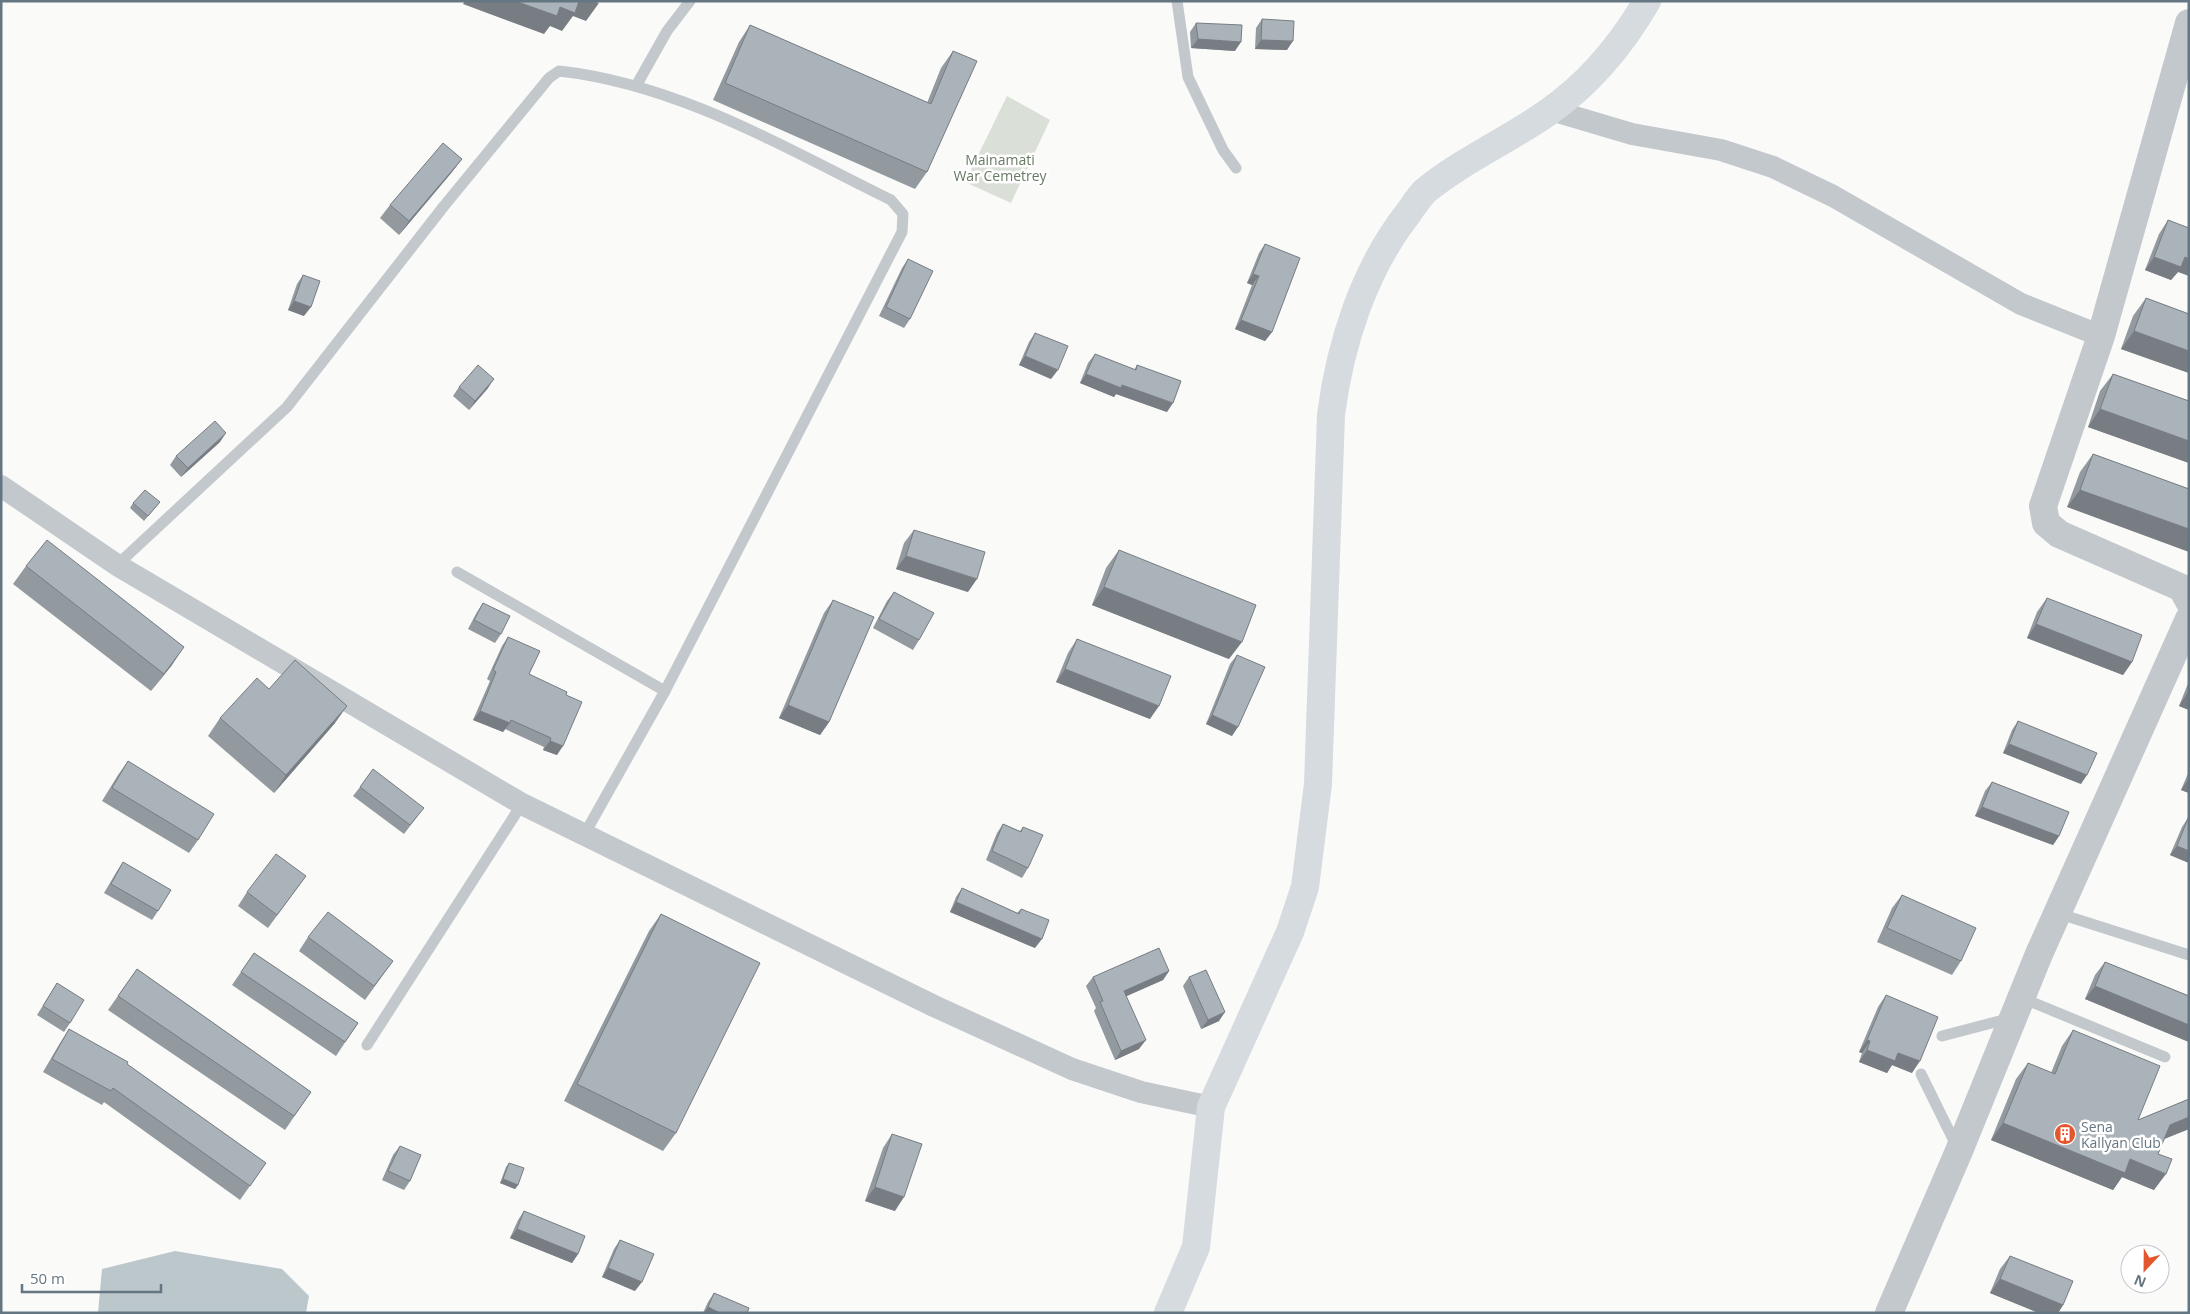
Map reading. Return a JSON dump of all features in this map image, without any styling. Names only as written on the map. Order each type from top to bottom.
[{"type":"main road","points":[[1168,1313],[1196,1247],[1211,1107],[1290,932],[1305,887],[1318,784],[1331,415],[1336,378],[1356,310],[1391,235],[1424,193],[1462,164],[1551,110],[1597,72],[1647,1]]},
{"type":"street","points":[[2189,23],[2101,336],[2043,506],[2046,523],[2058,534],[2182,588],[2189,601]]},
{"type":"street","points":[[1551,110],[1632,134],[1721,150],[1773,167],[1833,196],[2020,304],[2101,336]]},
{"type":"street","points":[[1,486],[117,565],[522,804],[934,1006],[1072,1070],[1141,1092],[1211,1107]]},
{"type":"street","points":[[1889,1313],[1959,1151],[2057,913],[2189,620]]},
{"type":"lane","points":[[636,86],[667,31],[690,1]]},
{"type":"lane","points":[[1177,1],[1188,77],[1223,150],[1236,168]]},
{"type":"lane","points":[[117,565],[287,407],[444,206],[549,78],[559,71],[636,86],[685,102],[891,200],[903,214],[902,232],[665,691],[584,835]]},
{"type":"lane","points":[[457,572],[665,691]]},
{"type":"lane","points":[[367,1045],[522,804]]},
{"type":"lane","points":[[2057,913],[2189,955]]},
{"type":"lane","points":[[1942,1036],[2017,1007],[2164,1057]]},
{"type":"lane","points":[[1921,1074],[1959,1151]]},
{"type":"green space","name":"Mainamati War Cemetrey","points":[[1007,96],[1050,120],[1011,203],[965,182]]},
{"type":"shaded area","points":[[175,1251],[282,1269],[309,1296],[306,1313],[98,1313],[102,1269]]},
{"type":"building","points":[[515,1],[579,1],[575,13],[560,7],[557,16]]},
{"type":"building","points":[[1262,19],[1294,21],[1293,41],[1261,40]]},
{"type":"building","points":[[1196,23],[1242,25],[1241,42],[1198,39]]},
{"type":"building","points":[[750,25],[931,104],[953,51],[977,61],[927,172],[725,83]]},
{"type":"building","points":[[443,143],[462,159],[409,221],[390,205]]},
{"type":"building","points":[[2168,220],[2189,228],[2189,259],[2185,257],[2181,267],[2154,257]]},
{"type":"building","points":[[1265,244],[1300,258],[1272,332],[1241,320],[1259,276],[1253,274]]},
{"type":"building","points":[[908,259],[933,271],[910,319],[886,307]]},
{"type":"building","points":[[303,275],[320,281],[311,307],[294,301]]},
{"type":"building","points":[[2146,298],[2189,314],[2189,351],[2134,331]]},
{"type":"building","points":[[1035,333],[1068,346],[1058,370],[1025,356]]},
{"type":"building","points":[[1095,354],[1136,370],[1137,365],[1181,381],[1173,403],[1122,385],[1121,388],[1086,374]]},
{"type":"building","points":[[478,365],[494,379],[475,401],[459,387]]},
{"type":"building","points":[[2113,374],[2189,401],[2189,441],[2100,409]]},
{"type":"building","points":[[215,421],[226,433],[188,468],[176,456]]},
{"type":"building","points":[[2093,454],[2189,489],[2189,529],[2080,490]]},
{"type":"building","points":[[145,490],[160,502],[148,516],[133,503]]},
{"type":"building","points":[[914,530],[985,552],[977,579],[906,556]]},
{"type":"building","points":[[47,540],[184,647],[164,674],[26,566]]},
{"type":"building","points":[[1119,550],[1256,605],[1242,642],[1104,587]]},
{"type":"building","points":[[894,592],[934,613],[919,640],[879,619]]},
{"type":"building","points":[[2047,598],[2142,635],[2132,662],[2036,624]]},
{"type":"building","points":[[833,600],[874,617],[829,722],[788,705]]},
{"type":"building","points":[[483,603],[510,616],[501,634],[474,620]]},
{"type":"building","points":[[508,637],[540,651],[529,674],[567,692],[566,695],[582,702],[563,746],[550,741],[551,738],[511,720],[510,723],[480,711],[496,672],[493,670]]},
{"type":"building","points":[[1077,639],[1171,676],[1159,706],[1065,669]]},
{"type":"building","points":[[1237,655],[1265,667],[1238,727],[1212,715]]},
{"type":"building","points":[[295,660],[347,706],[286,775],[220,718],[257,678],[269,689]]},
{"type":"building","points":[[2018,721],[2097,753],[2087,775],[2009,744]]},
{"type":"building","points":[[128,761],[214,814],[198,840],[112,788]]},
{"type":"building","points":[[373,769],[424,808],[410,825],[360,787]]},
{"type":"building","points":[[1992,782],[2069,812],[2059,836],[1982,807]]},
{"type":"building","points":[[2189,818],[2189,851],[2177,846]]},
{"type":"building","points":[[1003,824],[1021,832],[1023,827],[1043,835],[1028,868],[992,851]]},
{"type":"building","points":[[276,854],[306,876],[277,915],[247,892]]},
{"type":"building","points":[[123,862],[171,890],[158,911],[111,884]]},
{"type":"building","points":[[962,888],[1019,914],[1021,909],[1049,920],[1042,939],[956,902]]},
{"type":"building","points":[[1902,895],[1976,928],[1961,961],[1887,928]]},
{"type":"building","points":[[328,912],[393,961],[374,986],[308,937]]},
{"type":"building","points":[[661,914],[760,963],[676,1133],[577,1084]]},
{"type":"building","points":[[1159,948],[1169,971],[1124,991],[1146,1040],[1121,1051],[1100,1002],[1103,1001],[1093,977]]},
{"type":"building","points":[[254,953],[358,1023],[345,1042],[241,972]]},
{"type":"building","points":[[2105,962],[2189,996],[2189,1025],[2095,986]]},
{"type":"building","points":[[137,969],[311,1092],[294,1116],[118,996]]},
{"type":"building","points":[[1206,970],[1225,1012],[1208,1020],[1189,977]]},
{"type":"building","points":[[57,983],[84,1000],[70,1023],[43,1006]]},
{"type":"building","points":[[1886,995],[1938,1017],[1920,1061],[1898,1053],[1895,1061],[1867,1050],[1870,1041],[1867,1040]]},
{"type":"building","points":[[69,1029],[128,1062],[127,1064],[266,1163],[250,1186],[113,1088],[111,1091],[52,1059]]},
{"type":"building","points":[[2073,1030],[2160,1066],[2138,1120],[2189,1099],[2189,1117],[2170,1125],[2158,1154],[2172,1159],[2166,1174],[2130,1159],[2125,1173],[2003,1123],[2028,1063],[2055,1074]]},
{"type":"building","points":[[892,1134],[922,1144],[904,1197],[875,1187]]},
{"type":"building","points":[[400,1146],[421,1155],[410,1181],[388,1171]]},
{"type":"building","points":[[509,1163],[524,1168],[518,1185],[503,1179]]},
{"type":"building","points":[[524,1211],[585,1236],[578,1254],[517,1229]]},
{"type":"building","points":[[620,1240],[654,1254],[642,1282],[608,1268]]},
{"type":"building","points":[[2010,1256],[2073,1281],[2063,1305],[2000,1279]]},
{"type":"building","points":[[714,1293],[749,1308],[747,1313],[720,1313],[708,1307]]},
{"type":"place","name":"Sena Kallyan Club","points":[[2065,1134]]}]
